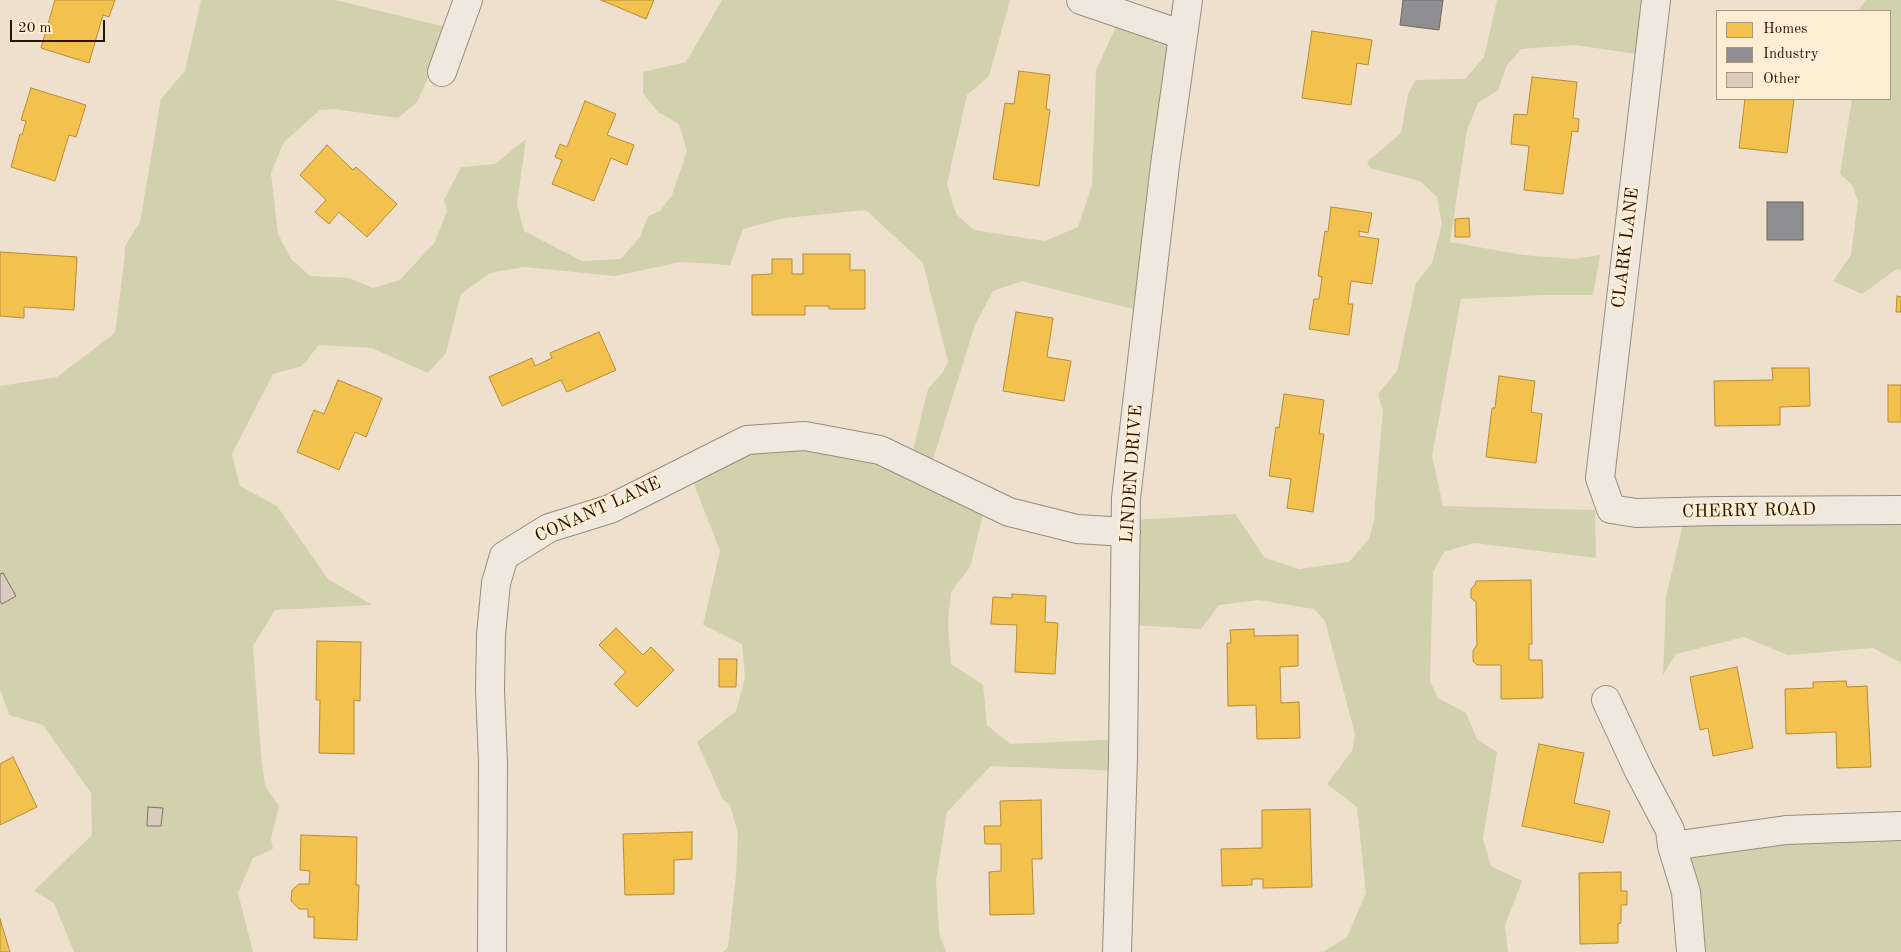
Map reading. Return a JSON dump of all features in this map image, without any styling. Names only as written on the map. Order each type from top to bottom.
[{"type":"street","points":[[442,72],[468,0]]},
{"type":"street","points":[[1081,0],[1183,36]]},
{"type":"street","name":"LINDEN DRIVE","points":[[1117,952],[1123,758],[1126,498],[1164,175],[1188,0]]},
{"type":"street","name":"CLARK LANE","points":[[1607,495],[1600,478],[1656,0]]},
{"type":"street","name":"CONANT LANE","points":[[492,952],[493,762],[490,690],[491,635],[496,583],[504,556],[548,528],[610,509],[746,440],[805,436],[880,450],[1009,512],[1077,529],[1126,532]]},
{"type":"street","name":"CHERRY ROAD","points":[[1607,495],[1610,508],[1636,514],[1727,510],[1901,510]]},
{"type":"street","points":[[1606,700],[1639,771],[1670,830],[1672,846],[1686,892],[1690,952]]},
{"type":"street","points":[[1672,846],[1786,830],[1901,826]]},
{"type":"green space","points":[[201,0],[335,0],[442,26],[445,32],[417,102],[398,118],[334,109],[320,110],[284,142],[271,173],[278,234],[291,259],[310,276],[349,278],[373,288],[400,280],[435,242],[447,211],[444,200],[461,167],[495,164],[526,139],[517,204],[524,231],[582,261],[621,259],[640,237],[648,216],[660,211],[672,195],[687,151],[679,124],[658,112],[643,93],[643,72],[686,62],[722,0],[1010,0],[989,76],[967,95],[947,184],[956,214],[974,230],[1045,241],[1078,227],[1092,185],[1096,70],[1121,16],[1176,31],[1146,312],[1022,281],[993,291],[975,325],[930,469],[984,510],[970,567],[951,592],[948,622],[951,664],[983,685],[987,725],[1010,744],[1123,739],[1123,771],[991,766],[947,812],[936,880],[939,933],[946,952],[723,952],[728,947],[736,875],[738,834],[730,805],[723,800],[697,742],[736,711],[745,678],[742,644],[703,625],[720,551],[689,471],[750,438],[911,458],[928,389],[943,372],[948,362],[923,263],[866,210],[785,218],[743,229],[730,265],[681,262],[615,276],[524,267],[490,273],[461,294],[446,353],[428,373],[372,348],[319,345],[302,366],[273,374],[232,454],[240,486],[277,506],[328,579],[372,605],[275,610],[253,646],[265,786],[279,806],[271,839],[273,849],[253,858],[238,893],[253,952],[74,952],[54,903],[34,891],[92,835],[91,793],[43,725],[9,715],[0,689],[0,386],[57,377],[115,333],[125,246],[140,222],[161,99],[185,71]]},
{"type":"green space","points":[[1497,0],[1659,0],[1650,56],[1575,45],[1521,49],[1507,65],[1498,90],[1478,103],[1467,130],[1450,242],[1523,255],[1574,259],[1600,255],[1593,295],[1461,299],[1432,456],[1443,506],[1595,510],[1596,558],[1474,543],[1444,552],[1433,572],[1430,681],[1438,698],[1466,713],[1477,739],[1497,752],[1483,839],[1491,866],[1522,881],[1505,925],[1508,952],[1323,952],[1347,937],[1366,893],[1357,807],[1327,784],[1352,751],[1355,734],[1325,621],[1314,609],[1258,600],[1219,605],[1201,629],[1131,625],[1133,520],[1235,514],[1265,558],[1299,569],[1349,562],[1369,539],[1375,517],[1383,411],[1378,394],[1397,371],[1416,283],[1432,263],[1442,224],[1437,197],[1420,181],[1370,168],[1367,162],[1401,133],[1408,94],[1416,80],[1465,79],[1484,57]]},
{"type":"green space","points":[[1866,0],[1901,0],[1901,271],[1897,269],[1862,294],[1833,281],[1851,255],[1858,201],[1852,185],[1840,174],[1852,100],[1891,100],[1891,10],[1859,10]]},
{"type":"green space","points":[[1901,511],[1901,663],[1873,648],[1788,655],[1744,637],[1676,654],[1663,675],[1666,597],[1686,512]]},
{"type":"green space","points":[[1901,826],[1901,952],[1691,952],[1672,846]]},
{"type":"building: Homes","points":[[55,0],[115,0],[109,17],[103,15],[89,63],[41,48]]},
{"type":"building: Homes","points":[[601,0],[654,0],[646,19]]},
{"type":"building: Homes","points":[[1312,31],[1372,40],[1368,65],[1357,63],[1351,105],[1302,98]]},
{"type":"building: Homes","points":[[1019,71],[1050,75],[1046,109],[1050,110],[1039,186],[993,179],[1005,103],[1014,104]]},
{"type":"building: Homes","points":[[1532,77],[1577,82],[1573,118],[1579,119],[1578,132],[1572,131],[1563,194],[1524,190],[1529,146],[1511,144],[1514,114],[1527,115]]},
{"type":"building: Homes","points":[[31,88],[86,105],[76,137],[69,135],[55,181],[11,167],[20,134],[22,135],[26,121],[21,120]]},
{"type":"building: Homes","points":[[1745,100],[1794,100],[1787,153],[1739,148]]},
{"type":"building: Homes","points":[[585,101],[616,114],[607,135],[634,145],[627,165],[611,158],[594,201],[552,184],[562,160],[555,157],[560,144],[567,147]]},
{"type":"building: Homes","points":[[327,145],[353,170],[356,167],[397,204],[367,237],[339,212],[329,224],[315,212],[326,200],[300,175]]},
{"type":"building: Homes","points":[[1331,207],[1372,213],[1368,233],[1359,231],[1359,236],[1379,239],[1372,284],[1351,281],[1348,304],[1353,304],[1349,335],[1309,329],[1314,299],[1319,299],[1322,277],[1318,276],[1325,231],[1328,232]]},
{"type":"building: Homes","points":[[1469,218],[1470,237],[1455,237],[1455,219]]},
{"type":"building: Homes","points":[[0,252],[77,257],[74,310],[24,307],[24,318],[0,316]]},
{"type":"building: Homes","points":[[803,254],[850,254],[850,270],[865,270],[865,309],[829,309],[829,306],[805,306],[805,315],[752,315],[752,275],[772,274],[772,259],[792,259],[792,274],[803,274]]},
{"type":"building: Homes","points":[[1897,296],[1901,297],[1901,312],[1896,312]]},
{"type":"building: Homes","points":[[1016,312],[1053,318],[1047,357],[1071,361],[1064,401],[1003,391]]},
{"type":"building: Homes","points":[[599,332],[616,370],[567,392],[561,380],[502,406],[489,377],[532,358],[535,366],[552,358],[550,353]]},
{"type":"building: Homes","points":[[1772,368],[1809,368],[1810,406],[1780,407],[1780,425],[1715,426],[1714,381],[1773,380]]},
{"type":"building: Homes","points":[[1499,376],[1535,381],[1531,412],[1542,414],[1536,463],[1486,457],[1492,408],[1495,408]]},
{"type":"building: Homes","points":[[338,380],[382,398],[366,437],[355,432],[339,470],[297,452],[314,410],[324,414]]},
{"type":"building: Homes","points":[[1888,385],[1901,385],[1901,422],[1888,422]]},
{"type":"building: Homes","points":[[1284,394],[1324,400],[1319,434],[1324,434],[1313,512],[1287,508],[1291,479],[1269,476],[1276,427],[1279,428]]},
{"type":"building: Homes","points":[[1531,580],[1532,644],[1529,644],[1529,660],[1542,660],[1543,698],[1501,699],[1501,665],[1477,665],[1473,661],[1473,651],[1477,645],[1476,602],[1471,598],[1471,589],[1476,581]]},
{"type":"building: Homes","points":[[1012,594],[1046,596],[1045,622],[1058,623],[1055,674],[1015,672],[1017,625],[991,624],[993,597],[1012,598]]},
{"type":"building: Homes","points":[[616,628],[643,655],[651,647],[674,670],[637,707],[614,684],[626,672],[599,645]]},
{"type":"building: Homes","points":[[1254,629],[1254,636],[1298,635],[1298,666],[1280,667],[1281,703],[1299,702],[1300,738],[1257,739],[1256,705],[1228,706],[1227,643],[1231,643],[1230,630]]},
{"type":"building: Homes","points":[[317,641],[361,642],[360,701],[354,700],[354,754],[319,753],[320,700],[316,700]]},
{"type":"building: Homes","points":[[719,659],[737,659],[736,687],[719,687]]},
{"type":"building: Homes","points":[[1737,667],[1753,748],[1713,756],[1708,728],[1700,730],[1690,677]]},
{"type":"building: Homes","points":[[1846,681],[1847,687],[1867,686],[1871,767],[1837,768],[1836,732],[1786,734],[1785,689],[1813,688],[1813,682]]},
{"type":"building: Homes","points":[[1539,744],[1584,753],[1574,803],[1610,811],[1603,843],[1522,826]]},
{"type":"building: Homes","points":[[13,757],[37,807],[0,825],[0,764]]},
{"type":"building: Homes","points":[[1041,800],[1042,859],[1032,859],[1034,914],[990,915],[989,872],[1001,871],[1001,844],[985,844],[984,826],[1001,826],[1000,801]]},
{"type":"building: Homes","points":[[1310,809],[1312,887],[1263,888],[1263,879],[1252,879],[1252,885],[1222,886],[1221,849],[1262,848],[1262,810]]},
{"type":"building: Homes","points":[[692,832],[692,859],[674,860],[674,894],[625,895],[623,834]]},
{"type":"building: Homes","points":[[301,835],[357,837],[356,885],[359,885],[357,940],[314,938],[314,917],[308,917],[308,909],[299,909],[291,901],[292,890],[299,884],[309,884],[310,871],[300,870]]},
{"type":"building: Homes","points":[[1621,872],[1621,891],[1627,891],[1627,905],[1621,905],[1618,943],[1580,944],[1579,873]]},
{"type":"building: Homes","points":[[0,919],[10,952],[0,952]]},
{"type":"building: Industry","points":[[1403,0],[1443,0],[1439,30],[1400,25]]},
{"type":"building: Industry","points":[[1767,202],[1803,202],[1803,240],[1767,240]]},
{"type":"building: Other","points":[[3,573],[16,596],[2,604],[0,601],[0,574]]},
{"type":"building: Other","points":[[148,807],[163,808],[161,826],[147,826]]}]
